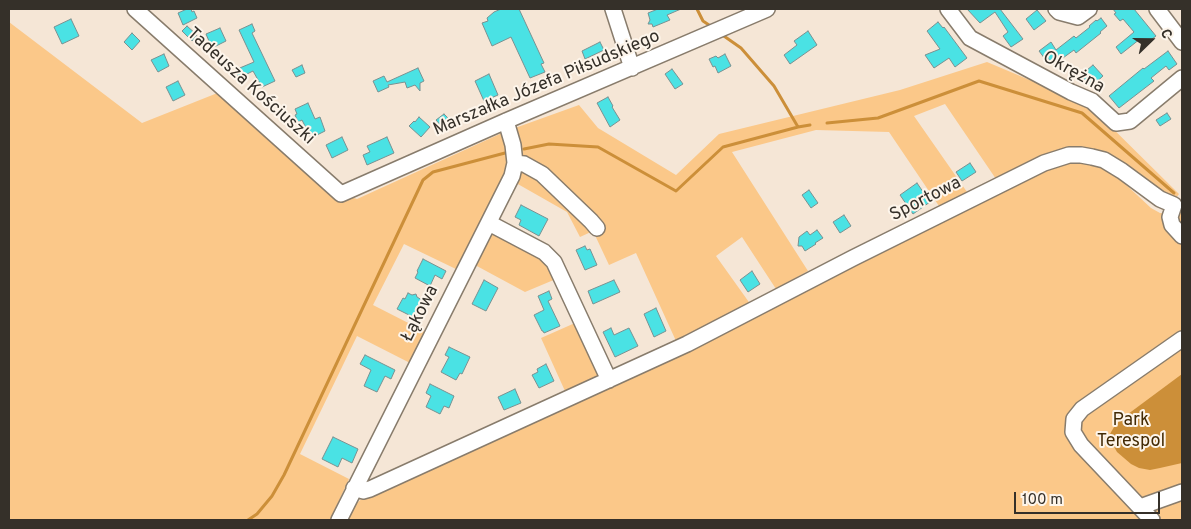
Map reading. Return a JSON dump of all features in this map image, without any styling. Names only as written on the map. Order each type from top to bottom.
[{"type":"street","name":"Tadeusza Kościuszki","points":[[135,9],[341,194]]},
{"type":"street","points":[[613,9],[632,68]]},
{"type":"street","name":"Marszałka Józefa Piłsudskiego","points":[[341,194],[767,9]]},
{"type":"street","name":"Okrężna","points":[[948,9],[970,38],[1092,102],[1116,123],[1130,121],[1182,78]]},
{"type":"street","points":[[1056,9],[1059,12],[1078,17],[1090,9]]},
{"type":"street","points":[[1157,9],[1182,42]]},
{"type":"street","name":"Łąkowa","points":[[339,520],[512,176],[515,163],[514,145],[506,121]]},
{"type":"street","name":"Sportowa","points":[[354,488],[370,489],[687,344],[853,258],[1031,169],[1057,158],[1081,155],[1104,160],[1160,199],[1178,202]]},
{"type":"street","points":[[515,163],[524,164],[542,174],[592,220],[597,228]]},
{"type":"street","points":[[1178,202],[1170,217],[1172,226],[1182,236]]},
{"type":"street","points":[[489,222],[544,252],[554,262],[609,380]]},
{"type":"street","points":[[1152,520],[1081,445],[1073,432],[1074,419],[1082,409],[1182,339]]},
{"type":"street","points":[[1140,507],[1182,492]]},
{"type":"green space","points":[[9,22],[142,123],[220,92],[322,187],[357,199],[502,133],[506,146],[508,165],[506,176],[458,270],[404,244],[373,305],[426,332],[412,364],[357,336],[300,454],[349,479],[330,520],[9,520]]},
{"type":"green space","points":[[987,62],[1089,105],[1179,194],[1176,198],[1170,199],[1089,152],[996,179],[945,104],[914,116],[967,192],[939,206],[889,132],[816,130],[732,152],[808,271],[776,289],[742,237],[716,256],[751,305],[676,341],[636,253],[609,265],[593,231],[580,237],[567,212],[516,183],[515,128],[579,105],[598,128],[676,175],[719,134],[900,90]]},
{"type":"green space","name":"Park Terespol","points":[[1082,163],[1098,166],[1110,171],[1151,208],[1160,213],[1172,214],[1182,207],[1182,520],[345,520],[359,501],[368,495],[1048,168]]},
{"type":"green space","points":[[492,230],[544,259],[556,279],[525,292],[475,265]]},
{"type":"green space","points":[[575,323],[599,376],[565,391],[541,338]]},
{"type":"shaded area","points":[[1182,374],[1182,463],[1150,470],[1131,464],[1117,452],[1110,434],[1120,420]]},
{"type":"building","points":[[191,9],[192,12],[194,11],[197,18],[183,25],[178,13]]},
{"type":"building","points":[[501,9],[519,9],[544,63],[541,64],[545,72],[530,78],[511,37],[492,46],[482,23],[488,21],[487,18]]},
{"type":"building","points":[[658,9],[681,9],[667,15],[670,20],[653,27],[652,24],[648,24],[650,20],[648,13]]},
{"type":"building","points":[[967,9],[1000,9],[1023,39],[1011,47],[1003,36],[1008,32],[995,12],[980,23]]},
{"type":"building","points":[[1113,9],[1134,9],[1156,36],[1144,45],[1140,39],[1121,54],[1116,47],[1134,32],[1123,19],[1120,21],[1114,14],[1116,13]]},
{"type":"building","points":[[1037,10],[1046,21],[1034,30],[1026,19]]},
{"type":"building","points":[[1101,18],[1107,26],[1076,53],[1074,50],[1053,65],[1039,51],[1051,42],[1056,50],[1074,36],[1076,38],[1096,20]]},
{"type":"building","points":[[71,19],[79,36],[62,44],[54,27]]},
{"type":"building","points":[[938,22],[944,27],[967,58],[955,67],[949,58],[934,68],[925,55],[940,49],[927,31]]},
{"type":"building","points":[[252,24],[255,31],[252,33],[275,81],[262,87],[253,71],[239,78],[235,70],[254,62],[239,30]]},
{"type":"building","points":[[187,26],[197,35],[192,41],[182,31]]},
{"type":"building","points":[[220,28],[226,41],[212,48],[206,34]]},
{"type":"building","points":[[808,31],[817,45],[790,64],[784,55],[797,45],[794,41]]},
{"type":"building","points":[[132,33],[140,41],[132,50],[124,42]]},
{"type":"building","points":[[600,42],[604,50],[585,59],[582,51]]},
{"type":"building","points":[[1168,51],[1177,64],[1169,70],[1166,66],[1151,78],[1154,81],[1119,108],[1109,96],[1143,68]]},
{"type":"building","points":[[164,54],[169,66],[158,72],[151,60]]},
{"type":"building","points":[[725,54],[731,66],[718,73],[709,59],[716,56],[718,58]]},
{"type":"building","points":[[302,65],[305,73],[296,77],[292,70]]},
{"type":"building","points":[[1093,65],[1103,76],[1091,87],[1081,75]]},
{"type":"building","points":[[418,68],[424,81],[420,83],[420,91],[415,85],[407,88],[405,82],[388,85],[389,87],[378,92],[373,81],[384,76],[387,82]]},
{"type":"building","points":[[672,69],[683,84],[675,89],[665,74]]},
{"type":"building","points":[[489,74],[498,95],[484,101],[475,81]]},
{"type":"building","points":[[178,81],[185,95],[173,101],[166,87]]},
{"type":"building","points":[[608,97],[620,120],[610,127],[597,103]]},
{"type":"building","points":[[308,103],[315,119],[320,117],[325,131],[311,138],[302,120],[298,122],[295,115],[297,114],[295,109]]},
{"type":"building","points":[[1167,113],[1171,119],[1160,126],[1156,120]]},
{"type":"building","points":[[444,114],[450,120],[448,122],[452,126],[445,131],[436,120]]},
{"type":"building","points":[[419,117],[430,127],[421,137],[409,126]]},
{"type":"building","points":[[342,137],[348,150],[332,158],[326,145]]},
{"type":"building","points":[[387,137],[394,153],[367,165],[363,155],[370,152],[367,146]]},
{"type":"building","points":[[970,163],[976,172],[962,181],[956,172]]},
{"type":"building","points":[[917,183],[930,202],[913,214],[900,195]]},
{"type":"building","points":[[809,190],[818,203],[811,208],[802,195]]},
{"type":"building","points":[[521,205],[548,219],[539,236],[519,225],[521,220],[515,217]]},
{"type":"building","points":[[844,215],[851,226],[840,233],[833,222]]},
{"type":"building","points":[[817,230],[823,238],[816,244],[805,251],[802,246],[798,246],[799,237],[807,231],[810,235]]},
{"type":"building","points":[[585,246],[587,250],[590,249],[597,265],[585,270],[576,250]]},
{"type":"building","points":[[423,259],[446,271],[442,279],[435,275],[430,286],[415,278]]},
{"type":"building","points":[[752,271],[760,284],[748,292],[740,280]]},
{"type":"building","points":[[484,280],[498,288],[486,311],[472,304]]},
{"type":"building","points":[[614,280],[620,292],[593,304],[588,291]]},
{"type":"building","points":[[549,291],[552,299],[548,301],[560,326],[544,333],[534,315],[544,310],[538,296]]},
{"type":"building","points":[[408,293],[416,294],[422,300],[417,310],[424,314],[421,321],[397,309]]},
{"type":"building","points":[[656,308],[666,331],[654,337],[644,314]]},
{"type":"building","points":[[611,328],[614,335],[629,328],[638,346],[615,357],[603,332]]},
{"type":"building","points":[[449,347],[470,357],[462,374],[460,373],[456,380],[441,372],[449,357],[445,355]]},
{"type":"building","points":[[365,355],[395,370],[391,379],[385,376],[377,392],[364,386],[371,370],[360,364]]},
{"type":"building","points":[[546,364],[554,381],[539,388],[532,375],[538,372],[537,369]]},
{"type":"building","points":[[430,384],[454,396],[449,408],[444,406],[440,414],[426,407],[431,396],[426,393]]},
{"type":"building","points":[[515,389],[521,403],[504,410],[498,397]]},
{"type":"building","points":[[333,437],[358,449],[352,463],[342,458],[338,467],[322,459]]},
{"type":"waterway","points":[[697,9],[703,21],[712,27]]},
{"type":"waterway","points":[[721,34],[741,48],[774,86],[798,127]]},
{"type":"waterway","points":[[827,123],[878,118],[979,81],[1082,113],[1174,193]]},
{"type":"waterway","points":[[524,149],[549,144],[598,147],[676,191],[723,147],[810,125]]},
{"type":"waterway","points":[[248,520],[257,514],[272,496],[284,475],[423,180],[433,172],[505,153]]}]
